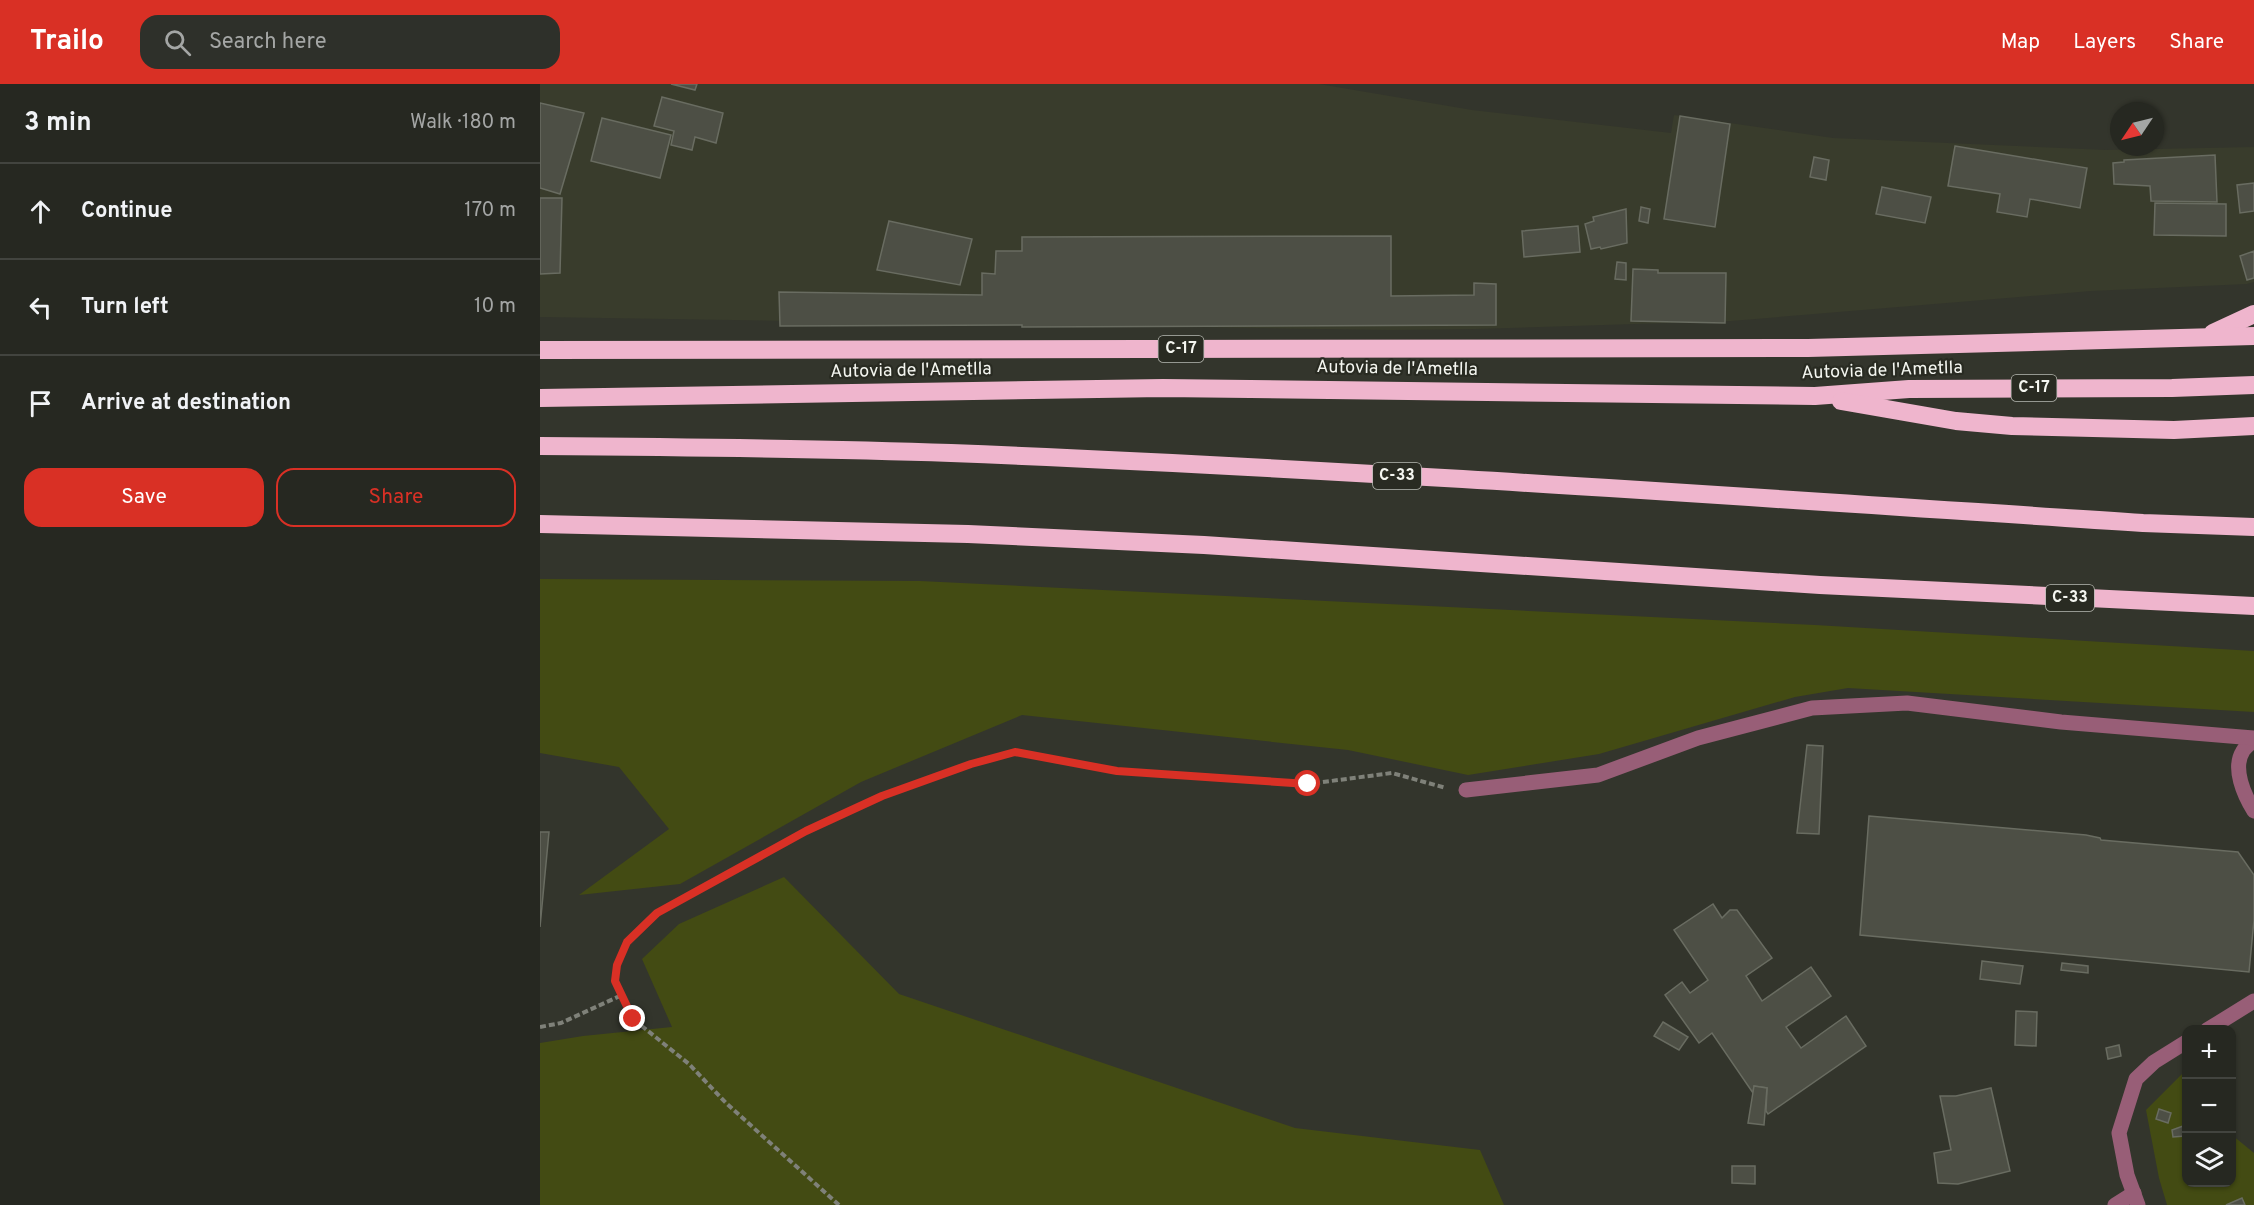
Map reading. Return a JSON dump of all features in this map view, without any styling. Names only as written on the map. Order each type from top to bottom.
[{"type":"highway","points":[[2206,336],[2254,314]]},
{"type":"highway","name":"Autovia de l'Ametlla","points":[[540,350],[1808,348],[2254,336]]},
{"type":"highway","name":"Autovia de l'Ametlla","points":[[540,398],[1163,388],[1815,396],[1909,389],[2172,388],[2254,384]]},
{"type":"highway","points":[[1815,396],[1956,421],[2012,426],[2174,430],[2254,426]]},
{"type":"highway","name":"C-33","points":[[540,446],[832,450],[1195,464],[2143,523],[2254,527]]},
{"type":"highway","name":"C-33","points":[[540,524],[1016,536],[1204,545],[1820,585],[2254,606]]},
{"type":"lane","points":[[1466,790],[1598,775],[1698,738],[1812,708],[1907,703],[2061,722],[2254,739]]},
{"type":"lane","points":[[2254,739],[2243,751],[2238,769],[2246,798],[2254,811]]},
{"type":"lane","points":[[2214,1025],[2254,1001]]},
{"type":"lane","points":[[2115,1205],[2136,1199],[2127,1175],[2119,1133],[2136,1079],[2154,1062],[2182,1045]]},
{"type":"path","points":[[839,1205],[726,1103],[689,1064],[633,1019],[615,981],[617,965],[627,942],[657,913],[806,831],[882,796],[971,764],[1015,752],[1117,771],[1308,784],[1392,773],[1440,787],[1466,790]]},
{"type":"path","points":[[540,1027],[561,1023],[622,995]]},
{"type":"shaded area","points":[[540,84],[1319,84],[1472,110],[1671,133],[1674,115],[1833,138],[2110,150],[2110,156],[2164,156],[2164,149],[2254,147],[2254,282],[2247,284],[2091,291],[1731,321],[1475,329],[1392,330],[540,317]]},
{"type":"green space","points":[[540,579],[920,581],[1815,625],[2254,651],[2254,712],[1848,688],[1795,697],[1599,754],[1468,775],[1348,750],[1022,715],[861,782],[680,884],[579,895],[669,829],[619,767],[540,753]]},
{"type":"green space","points":[[784,877],[899,994],[1295,1128],[1480,1150],[1504,1205],[540,1205],[540,1043],[672,1027],[642,959],[679,924]]},
{"type":"green space","points":[[2182,1074],[2182,1187],[2236,1187],[2236,1138],[2254,1153],[2254,1205],[2167,1205],[2159,1178],[2146,1110]]},
{"type":"building","points":[[671,84],[697,84],[695,90]]},
{"type":"building","points":[[662,97],[723,113],[716,143],[695,137],[692,150],[671,145],[674,131],[654,126]]},
{"type":"building","points":[[540,103],[584,113],[560,194],[540,188]]},
{"type":"building","points":[[1680,116],[1730,124],[1715,227],[1664,219]]},
{"type":"building","points":[[602,118],[671,135],[660,178],[591,161]]},
{"type":"building","points":[[1955,146],[2087,168],[2080,208],[2030,199],[2027,217],[1997,212],[2000,194],[1948,186]]},
{"type":"building","points":[[2215,155],[2217,202],[2151,201],[2150,186],[2114,184],[2113,163],[2124,162],[2124,160]]},
{"type":"building","points":[[1814,157],[1829,160],[1826,180],[1810,177]]},
{"type":"building","points":[[2254,183],[2254,211],[2240,213],[2237,185]]},
{"type":"building","points":[[1882,187],[1931,197],[1925,223],[1876,214]]},
{"type":"building","points":[[540,198],[562,198],[560,273],[540,274]]},
{"type":"building","points":[[2155,203],[2226,204],[2226,236],[2154,235]]},
{"type":"building","points":[[1641,207],[1650,209],[1648,223],[1639,221]]},
{"type":"building","points":[[1626,209],[1627,243],[1591,249],[1585,224],[1594,221],[1593,217]]},
{"type":"building","points":[[889,221],[972,239],[960,285],[877,270]]},
{"type":"building","points":[[1578,226],[1580,252],[1524,257],[1522,231]]},
{"type":"building","points":[[1391,236],[1391,296],[1474,295],[1474,283],[1496,284],[1496,325],[780,326],[779,292],[982,295],[982,273],[995,274],[996,251],[1022,251],[1022,237]]},
{"type":"building","points":[[2254,251],[2254,278],[2247,280],[2240,256]]},
{"type":"building","points":[[1617,262],[1626,263],[1626,280],[1615,279]]},
{"type":"building","points":[[1633,269],[1658,270],[1658,273],[1726,273],[1725,323],[1631,321]]},
{"type":"building","points":[[1807,745],[1823,746],[1819,834],[1797,833]]},
{"type":"building","points":[[1869,816],[2086,835],[2101,840],[2238,852],[2254,875],[2254,920],[2249,972],[1860,935]]},
{"type":"building","points":[[540,832],[549,832],[540,927]]},
{"type":"building","points":[[1713,904],[1722,918],[1730,910],[1737,910],[1772,958],[1746,976],[1762,1001],[1811,967],[1831,996],[1786,1027],[1801,1048],[1846,1016],[1866,1046],[1768,1114],[1766,1111],[1767,1088],[1754,1086],[1753,1093],[1712,1033],[1699,1043],[1665,995],[1682,982],[1690,993],[1708,980],[1674,930]]},
{"type":"building","points":[[1982,961],[2023,966],[2020,984],[1980,979]]},
{"type":"building","points":[[2062,963],[2088,966],[2088,973],[2061,970]]},
{"type":"building","points":[[2016,1011],[2037,1012],[2036,1046],[2015,1045]]},
{"type":"building","points":[[1663,1022],[1688,1037],[1679,1050],[1654,1036]]},
{"type":"building","points":[[2119,1045],[2121,1056],[2108,1059],[2106,1048]]},
{"type":"building","points":[[1754,1086],[1767,1088],[1764,1125],[1748,1123]]},
{"type":"building","points":[[1991,1088],[2010,1171],[1958,1184],[1938,1183],[1934,1153],[1951,1150],[1940,1096],[1956,1096]]},
{"type":"building","points":[[2159,1109],[2171,1113],[2168,1123],[2156,1119]]},
{"type":"building","points":[[2182,1126],[2182,1136],[2173,1137],[2172,1130]]},
{"type":"building","points":[[1732,1166],[1755,1166],[1755,1184],[1732,1183]]},
{"type":"building","points":[[2242,1198],[2245,1205],[2226,1205]]},
{"type":"route","points":[[633,1019],[615,981],[617,965],[627,942],[657,913],[806,831],[882,796],[971,764],[1015,752],[1117,771],[1308,784]]}]
